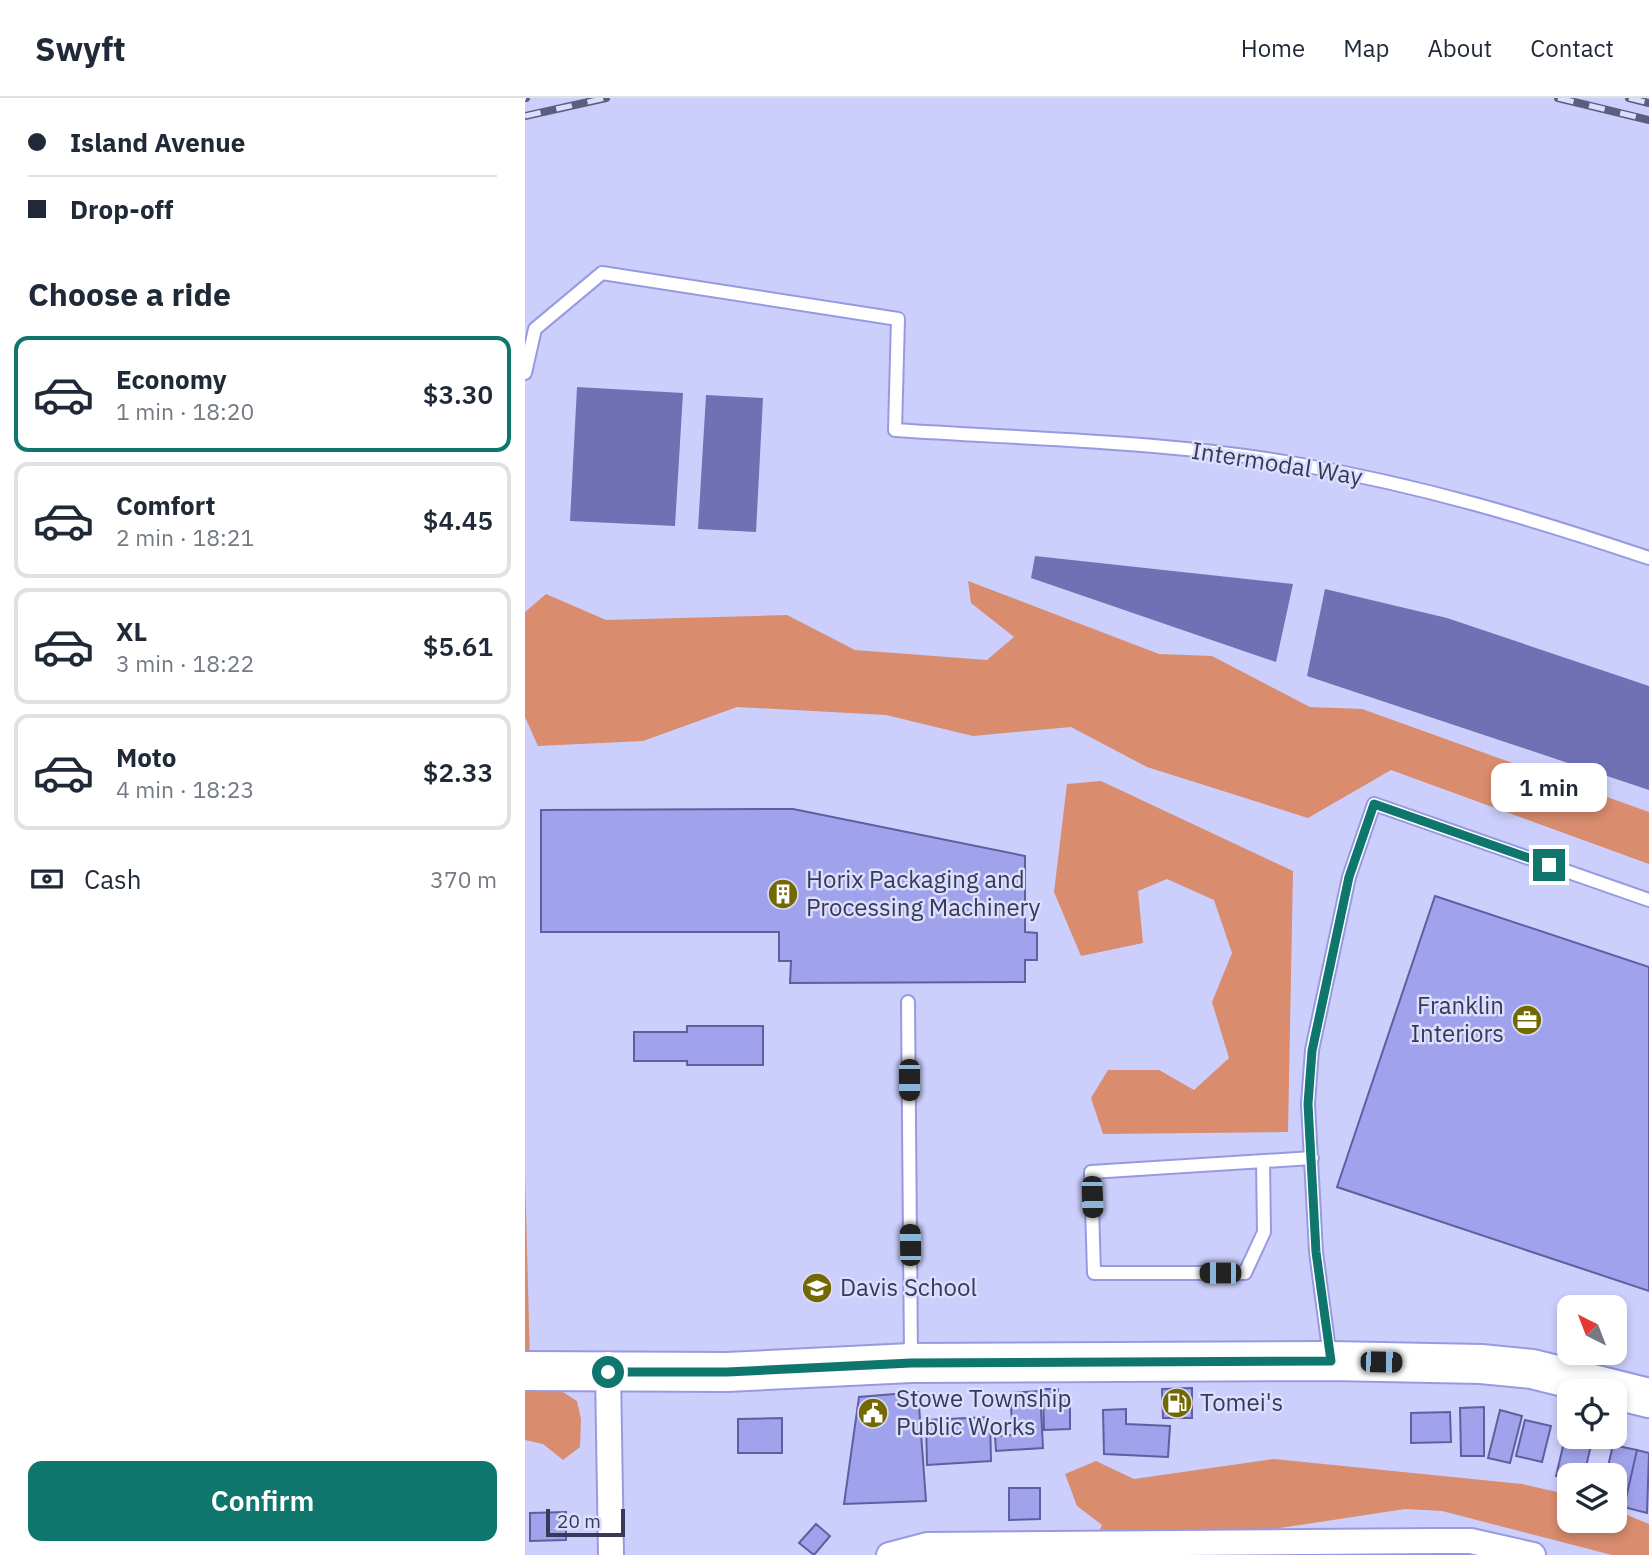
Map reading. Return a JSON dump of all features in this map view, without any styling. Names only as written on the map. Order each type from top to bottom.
[{"type":"main road","points":[[525,1371],[727,1372],[911,1363],[1331,1361],[1481,1364],[1532,1369],[1649,1398]]},
{"type":"street","points":[[608,1372],[611,1555]]},
{"type":"street","points":[[889,1555],[927,1545],[1436,1541],[1471,1542],[1532,1555]]},
{"type":"lane","name":"Intermodal Way","points":[[525,373],[535,329],[601,273],[898,319],[895,430],[1178,449],[1299,464],[1428,490],[1545,523],[1649,558]]},
{"type":"lane","points":[[1331,1361],[1316,1252],[1308,1104],[1312,1051],[1349,877],[1374,804],[1649,900]]},
{"type":"lane","points":[[908,1002],[911,1363]]},
{"type":"lane","points":[[1263,1161],[1264,1232],[1245,1273],[1094,1273],[1091,1172],[1263,1161],[1311,1158]]},
{"type":"shaded area","points":[[968,581],[1159,654],[1212,656],[1310,707],[1362,709],[1649,812],[1649,864],[1391,770],[1308,818],[1147,767],[1071,727],[973,736],[886,715],[737,707],[643,741],[538,746],[525,717],[525,612],[546,594],[606,620],[787,615],[855,650],[987,660],[1014,637],[971,603]]},
{"type":"shaded area","points":[[1101,781],[1293,871],[1288,1132],[1103,1134],[1091,1098],[1108,1070],[1159,1070],[1194,1090],[1229,1058],[1212,1002],[1232,953],[1214,900],[1167,879],[1138,891],[1143,943],[1081,956],[1054,892],[1067,784]]},
{"type":"shaded area","points":[[525,1172],[530,1362],[525,1362]]},
{"type":"shaded area","points":[[525,1382],[547,1382],[577,1401],[581,1419],[580,1447],[563,1460],[543,1444],[525,1440]]},
{"type":"shaded area","points":[[1274,1459],[1522,1484],[1557,1492],[1557,1533],[1627,1533],[1627,1515],[1649,1524],[1649,1555],[1612,1555],[1442,1511],[1405,1509],[1254,1532],[1225,1555],[1089,1555],[1102,1525],[1077,1506],[1065,1474],[1096,1461],[1134,1479]]},
{"type":"water","points":[[577,387],[683,393],[675,526],[570,521]]},
{"type":"water","points":[[706,395],[763,398],[756,532],[698,529]]},
{"type":"water","points":[[1035,556],[1293,584],[1276,662],[1031,578]]},
{"type":"water","points":[[1325,589],[1447,618],[1649,686],[1649,790],[1307,676]]},
{"type":"building","name":"Horix Packaging and Processing Machinery","points":[[793,809],[1025,856],[1025,932],[1037,933],[1037,960],[1025,960],[1025,982],[790,983],[791,961],[779,961],[779,932],[541,932],[541,810]]},
{"type":"building","points":[[1435,896],[1649,967],[1649,1291],[1337,1187]]},
{"type":"building","points":[[687,1026],[763,1026],[763,1065],[687,1065],[687,1061],[634,1061],[634,1032],[687,1032]]},
{"type":"building","name":"Tomei's","points":[[1192,1388],[1192,1418],[1163,1418],[1162,1389]]},
{"type":"building","points":[[1043,1389],[1058,1389],[1058,1397],[1070,1397],[1070,1429],[1044,1430]]},
{"type":"building","points":[[1040,1391],[1043,1448],[996,1451],[995,1436],[1013,1435],[1010,1393]]},
{"type":"building","points":[[918,1392],[926,1501],[844,1504],[859,1397]]},
{"type":"building","points":[[1484,1407],[1484,1456],[1461,1456],[1460,1408]]},
{"type":"building","points":[[1126,1409],[1126,1424],[1170,1426],[1168,1457],[1104,1454],[1103,1410]]},
{"type":"building","points":[[1500,1410],[1522,1416],[1510,1463],[1488,1458]]},
{"type":"building","points":[[1450,1412],[1451,1442],[1411,1443],[1411,1413]]},
{"type":"building","points":[[990,1417],[991,1461],[927,1465],[926,1420]]},
{"type":"building","points":[[782,1418],[782,1453],[738,1453],[738,1419]]},
{"type":"building","points":[[1525,1420],[1551,1426],[1542,1462],[1516,1456]]},
{"type":"building","points":[[1562,1449],[1590,1449],[1587,1463],[1559,1463]]},
{"type":"building","points":[[1612,1449],[1637,1450],[1627,1494],[1627,1463],[1609,1463]]},
{"type":"building","points":[[1637,1450],[1649,1453],[1647,1513],[1627,1508],[1627,1494]]},
{"type":"building","points":[[1009,1488],[1040,1488],[1040,1519],[1009,1520]]},
{"type":"building","points":[[566,1512],[566,1540],[530,1541],[530,1513]]},
{"type":"building","points":[[816,1524],[830,1536],[814,1555],[799,1543]]},
{"type":"railway","points":[[525,116],[606,98]]},
{"type":"railway","points":[[1558,98],[1649,120]]},
{"type":"railway","points":[[1629,98],[1649,103]]},
{"type":"place","name":"Horix Packaging and Processing Machinery","points":[[783,894]]},
{"type":"place","name":"Franklin Interiors","points":[[1527,1020]]},
{"type":"place","name":"Davis School","points":[[817,1288]]},
{"type":"place","name":"Tomei's","points":[[1177,1403]]},
{"type":"place","name":"Stowe Township Public Works","points":[[873,1413]]},
{"type":"route","points":[[608,1372],[727,1372],[911,1363],[1331,1361],[1316,1252],[1308,1104],[1312,1051],[1349,877],[1374,804],[1549,865]]}]
